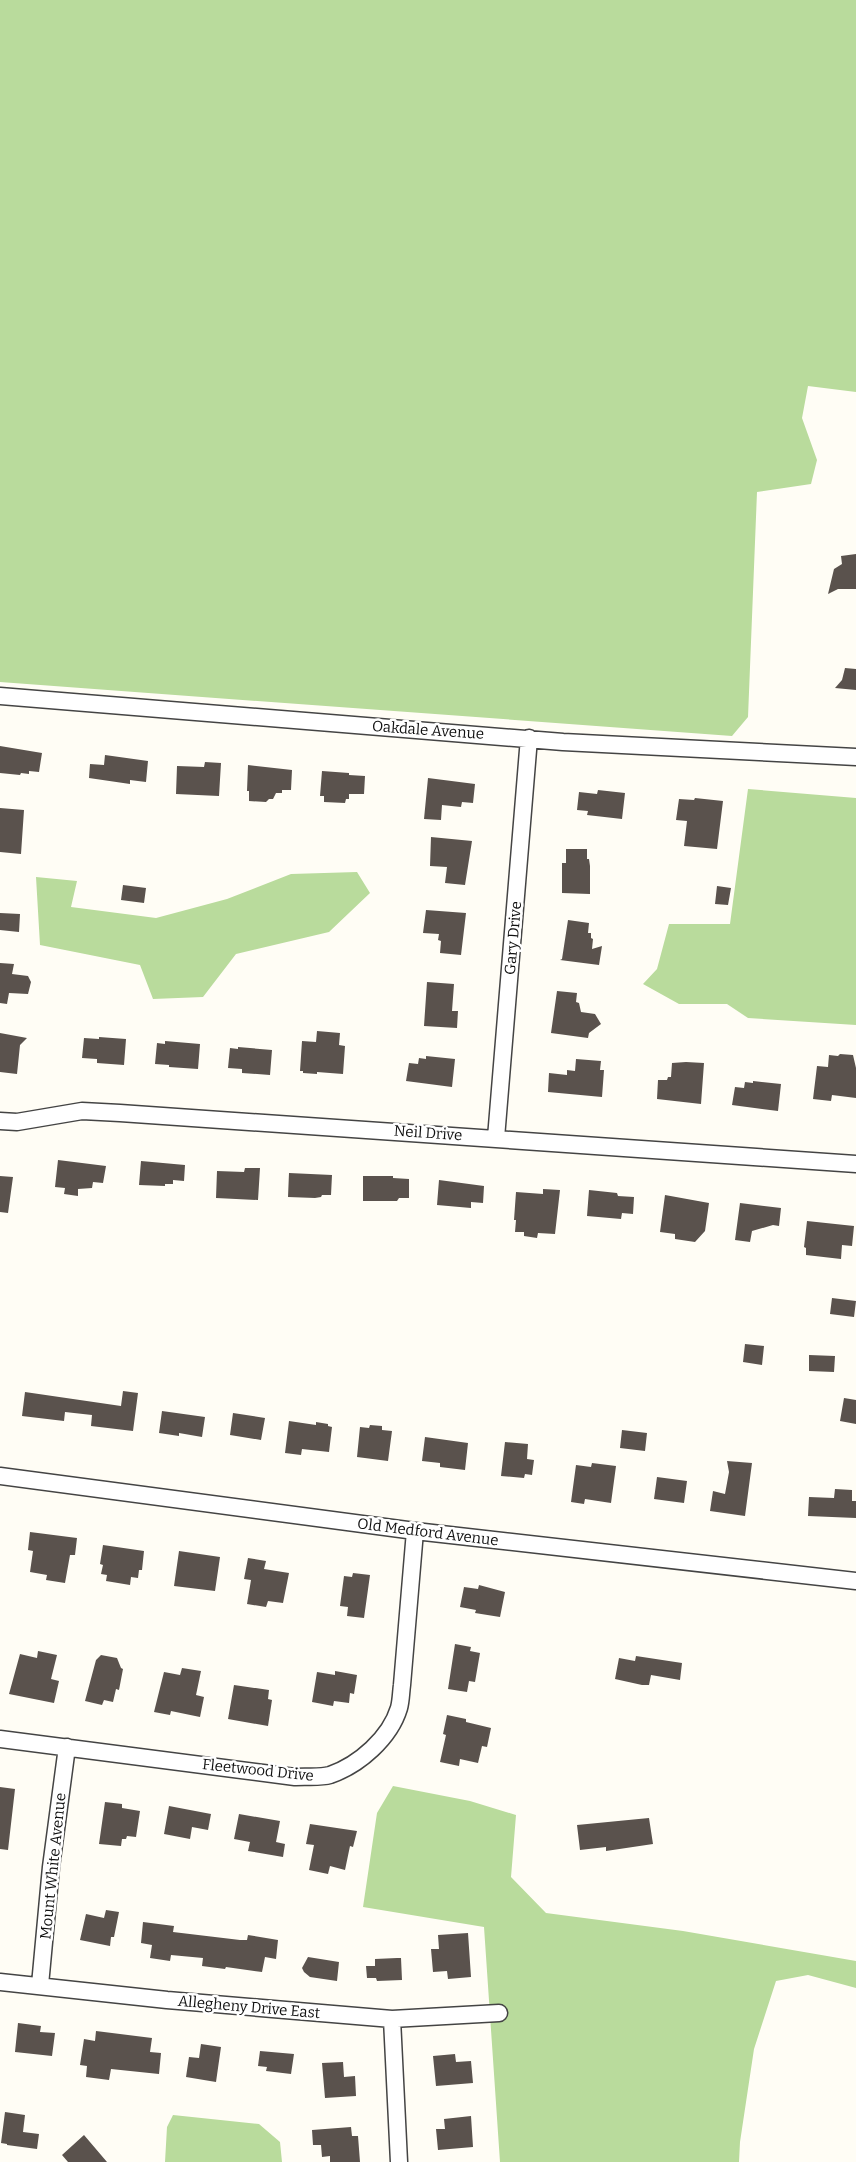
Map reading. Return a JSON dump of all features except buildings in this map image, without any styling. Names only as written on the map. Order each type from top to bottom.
[{"type":"street","name":"Oakdale Avenue","points":[[0,696],[563,742],[856,757]]},
{"type":"street","name":"Gary Drive","points":[[496,1138],[529,738]]},
{"type":"street","name":"Neil Drive","points":[[0,1121],[17,1122],[82,1111],[856,1164]]},
{"type":"street","name":"Old Medford Avenue","points":[[0,1476],[415,1531],[856,1581]]},
{"type":"street","name":"Fleetwood Drive","points":[[0,1739],[295,1777],[328,1776],[350,1766],[370,1750],[386,1733],[398,1709],[402,1685],[415,1531]]},
{"type":"street","name":"Mount White Avenue","points":[[40,1986],[51,1867],[67,1747]]},
{"type":"street","name":"Allegheny Drive East","points":[[0,1982],[167,2000],[392,2019],[499,2013]]},
{"type":"street","points":[[392,2019],[399,2162]]},
{"type":"green space","points":[[0,0],[856,0],[856,392],[808,386],[802,418],[817,460],[811,484],[757,492],[748,717],[732,736],[0,682]]},
{"type":"green space","points":[[748,789],[856,798],[856,1025],[748,1018],[727,1004],[679,1004],[643,984],[657,969],[669,924],[730,924]]},
{"type":"green space","points":[[357,872],[370,893],[329,932],[236,954],[203,997],[153,999],[140,965],[40,945],[36,877],[77,881],[71,907],[156,918],[227,899],[291,874]]},
{"type":"green space","points":[[393,1786],[470,1801],[516,1815],[511,1877],[546,1913],[683,1931],[856,1961],[856,1988],[808,1975],[776,1981],[754,2049],[740,2142],[739,2162],[500,2162],[484,1927],[363,1907],[377,1813]]},
{"type":"green space","points":[[173,2115],[259,2124],[280,2142],[282,2162],[165,2162],[167,2127]]}]
